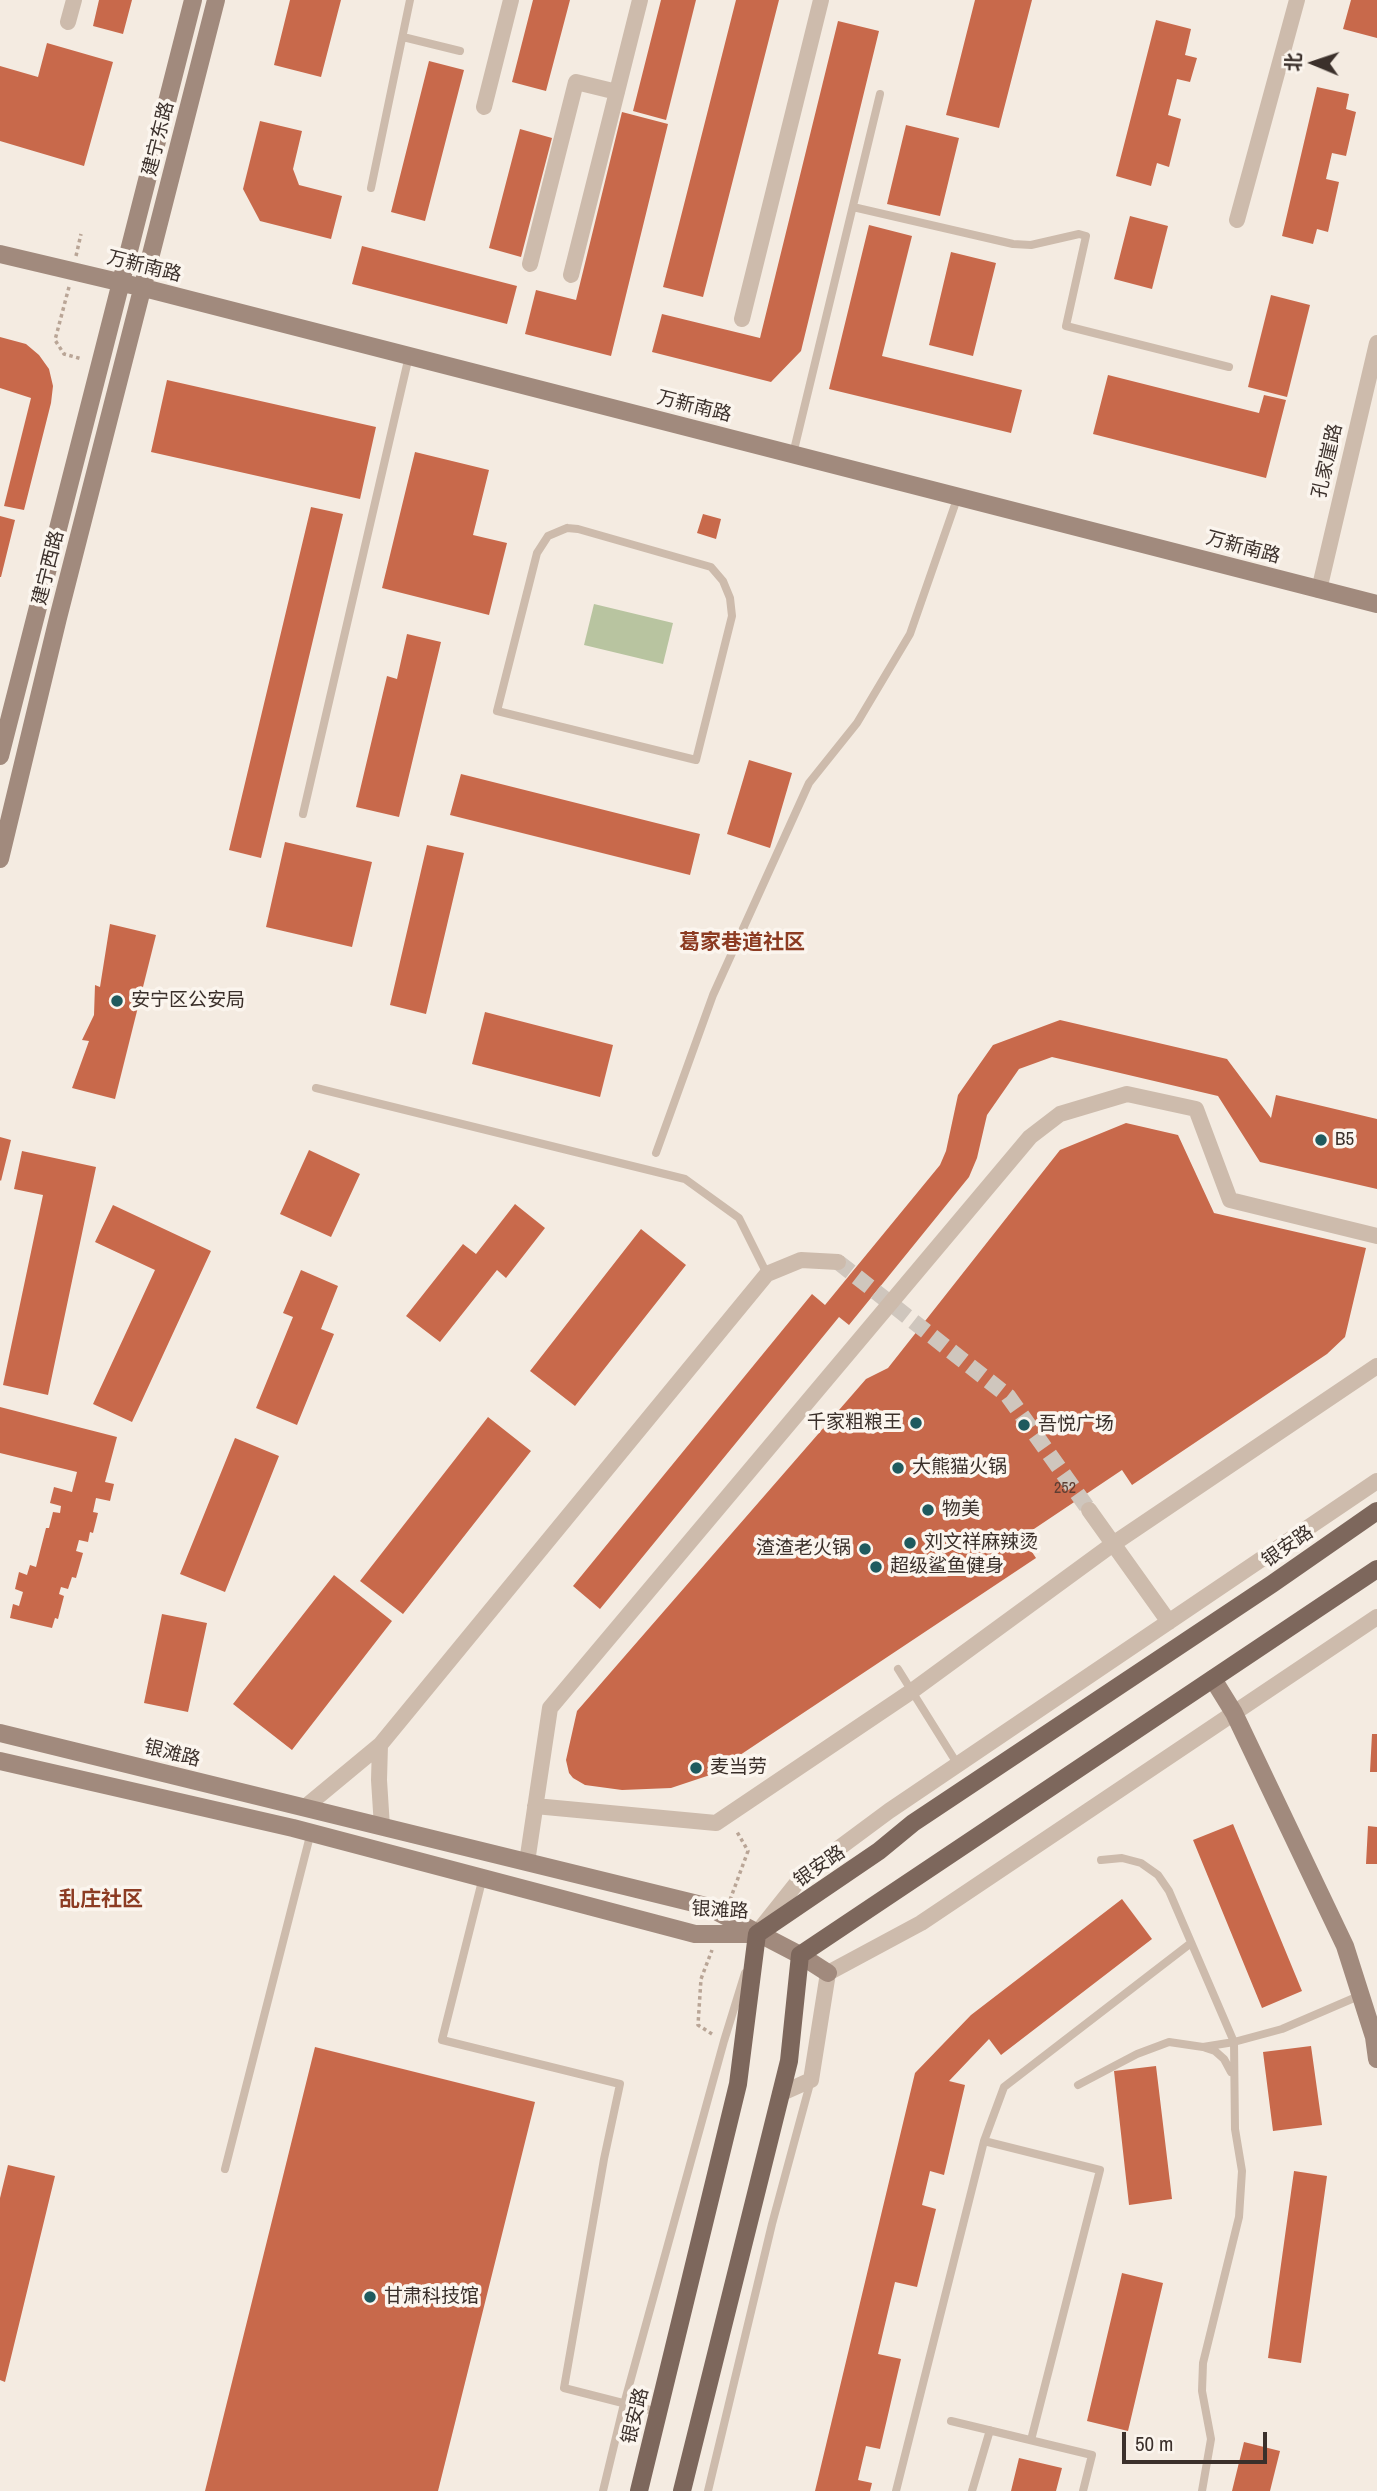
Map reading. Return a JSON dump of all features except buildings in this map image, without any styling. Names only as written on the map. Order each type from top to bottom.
[{"type":"main road","name":"建宁东路","points":[[122,283],[193,0]]},
{"type":"main road","name":"建宁东路","points":[[144,288],[216,0]]},
{"type":"main road","name":"万新南路","points":[[0,254],[144,288],[1377,604]]},
{"type":"main road","name":"建宁西路","points":[[0,756],[122,283]]},
{"type":"main road","name":"建宁西路","points":[[0,859],[68,579],[144,288]]},
{"type":"main road","name":"银安路","points":[[639,2491],[738,2084],[757,1934],[859,1866],[913,1823],[1377,1511]]},
{"type":"main road","points":[[800,1955],[1377,1569]]},
{"type":"main road","points":[[1213,1679],[1234,1713],[1345,1946],[1374,2037],[1377,2059]]},
{"type":"main road","name":"银滩路","points":[[0,1733],[706,1906],[757,1934]]},
{"type":"main road","name":"银滩路","points":[[0,1761],[311,1832],[695,1934],[757,1934]]},
{"type":"main road","points":[[757,1934],[800,1955],[828,1973]]},
{"type":"main road","points":[[682,2491],[789,2061],[800,1955]]},
{"type":"street","points":[[68,22],[74,0]]},
{"type":"street","points":[[484,107],[510,0]]},
{"type":"street","points":[[571,275],[640,0]]},
{"type":"street","points":[[742,319],[821,0]]},
{"type":"street","points":[[1237,220],[1297,0]]},
{"type":"street","points":[[530,264],[576,82],[617,92]]},
{"type":"street","name":"孔家崖路","points":[[1319,590],[1377,343]]},
{"type":"street","points":[[527,1862],[550,1708],[1030,1137],[1060,1114],[1127,1094],[1196,1109],[1230,1200],[1377,1236]]},
{"type":"street","points":[[304,1808],[380,1745],[767,1274],[801,1261],[838,1262]]},
{"type":"street","points":[[535,1806],[716,1823],[912,1691],[1114,1544],[1377,1366]]},
{"type":"street","points":[[757,1934],[804,1874],[889,1811],[1377,1481]]},
{"type":"street","points":[[1088,1510],[1170,1622]]},
{"type":"street","points":[[780,2094],[811,2080],[828,1973],[920,1923],[1377,1617]]},
{"type":"street","points":[[380,1745],[382,1827]]},
{"type":"lane","points":[[371,188],[410,0]]},
{"type":"lane","points":[[403,37],[460,51]]},
{"type":"lane","points":[[793,454],[880,94]]},
{"type":"lane","points":[[853,206],[1013,244],[1031,245],[1079,234],[1086,236],[1066,326],[1229,367]]},
{"type":"lane","points":[[303,814],[409,356]]},
{"type":"lane","points":[[656,1153],[713,995],[809,783],[857,723],[910,634],[958,496]]},
{"type":"lane","points":[[567,528],[578,529],[711,567],[723,581],[730,598],[732,616],[696,760],[497,711],[537,554],[548,536],[567,528]]},
{"type":"lane","points":[[316,1088],[685,1179],[739,1218],[767,1274]]},
{"type":"lane","points":[[898,1669],[958,1765]]},
{"type":"lane","points":[[225,2169],[311,1832]]},
{"type":"lane","points":[[1101,1860],[1122,1858],[1141,1863],[1158,1875],[1169,1891],[1234,2042],[1235,2129],[1242,2171],[1239,2217],[1203,2363],[1202,2391],[1211,2439],[1202,2491]]},
{"type":"lane","points":[[483,1877],[442,2040],[620,2084],[564,2389],[658,2413]]},
{"type":"lane","points":[[603,2491],[624,2404],[724,2041],[757,1934]]},
{"type":"lane","points":[[896,2491],[984,2141],[1004,2087],[1191,1942]]},
{"type":"lane","points":[[1203,2047],[1282,2029],[1361,1995]]},
{"type":"lane","points":[[1078,2085],[1137,2054],[1169,2042],[1215,2051],[1231,2070],[1233,2082]]},
{"type":"lane","points":[[708,2491],[772,2224],[811,2080]]},
{"type":"lane","points":[[984,2141],[1100,2170],[1031,2440]]},
{"type":"lane","points":[[951,2421],[1092,2455],[1083,2491]]},
{"type":"lane","points":[[972,2491],[990,2430]]},
{"type":"path","points":[[81,234],[55,340],[64,354],[100,364]]},
{"type":"green space","points":[[594,604],[673,623],[663,664],[584,645]]},
{"type":"tunnel","points":[[838,1262],[1008,1396],[1089,1510]]},
{"type":"place","name":"安宁区公安局","points":[[117,1001]]},
{"type":"place","name":"B5","points":[[1321,1140]]},
{"type":"place","name":"千家粗粮王","points":[[916,1423]]},
{"type":"place","name":"吾悦广场","points":[[1024,1425]]},
{"type":"place","name":"大熊猫火锅","points":[[898,1468]]},
{"type":"place","name":"物美","points":[[928,1510]]},
{"type":"place","name":"刘文祥麻辣烫","points":[[910,1543]]},
{"type":"place","name":"渣渣老火锅","points":[[865,1549]]},
{"type":"place","name":"超级鲨鱼健身","points":[[876,1567]]},
{"type":"place","name":"麦当劳","points":[[696,1768]]},
{"type":"place","name":"甘肃科技馆","points":[[370,2297]]},
{"type":"district","name":"葛家巷道社区","points":[[742,943]]},
{"type":"district","name":"乱庄社区","points":[[101,1900]]}]
